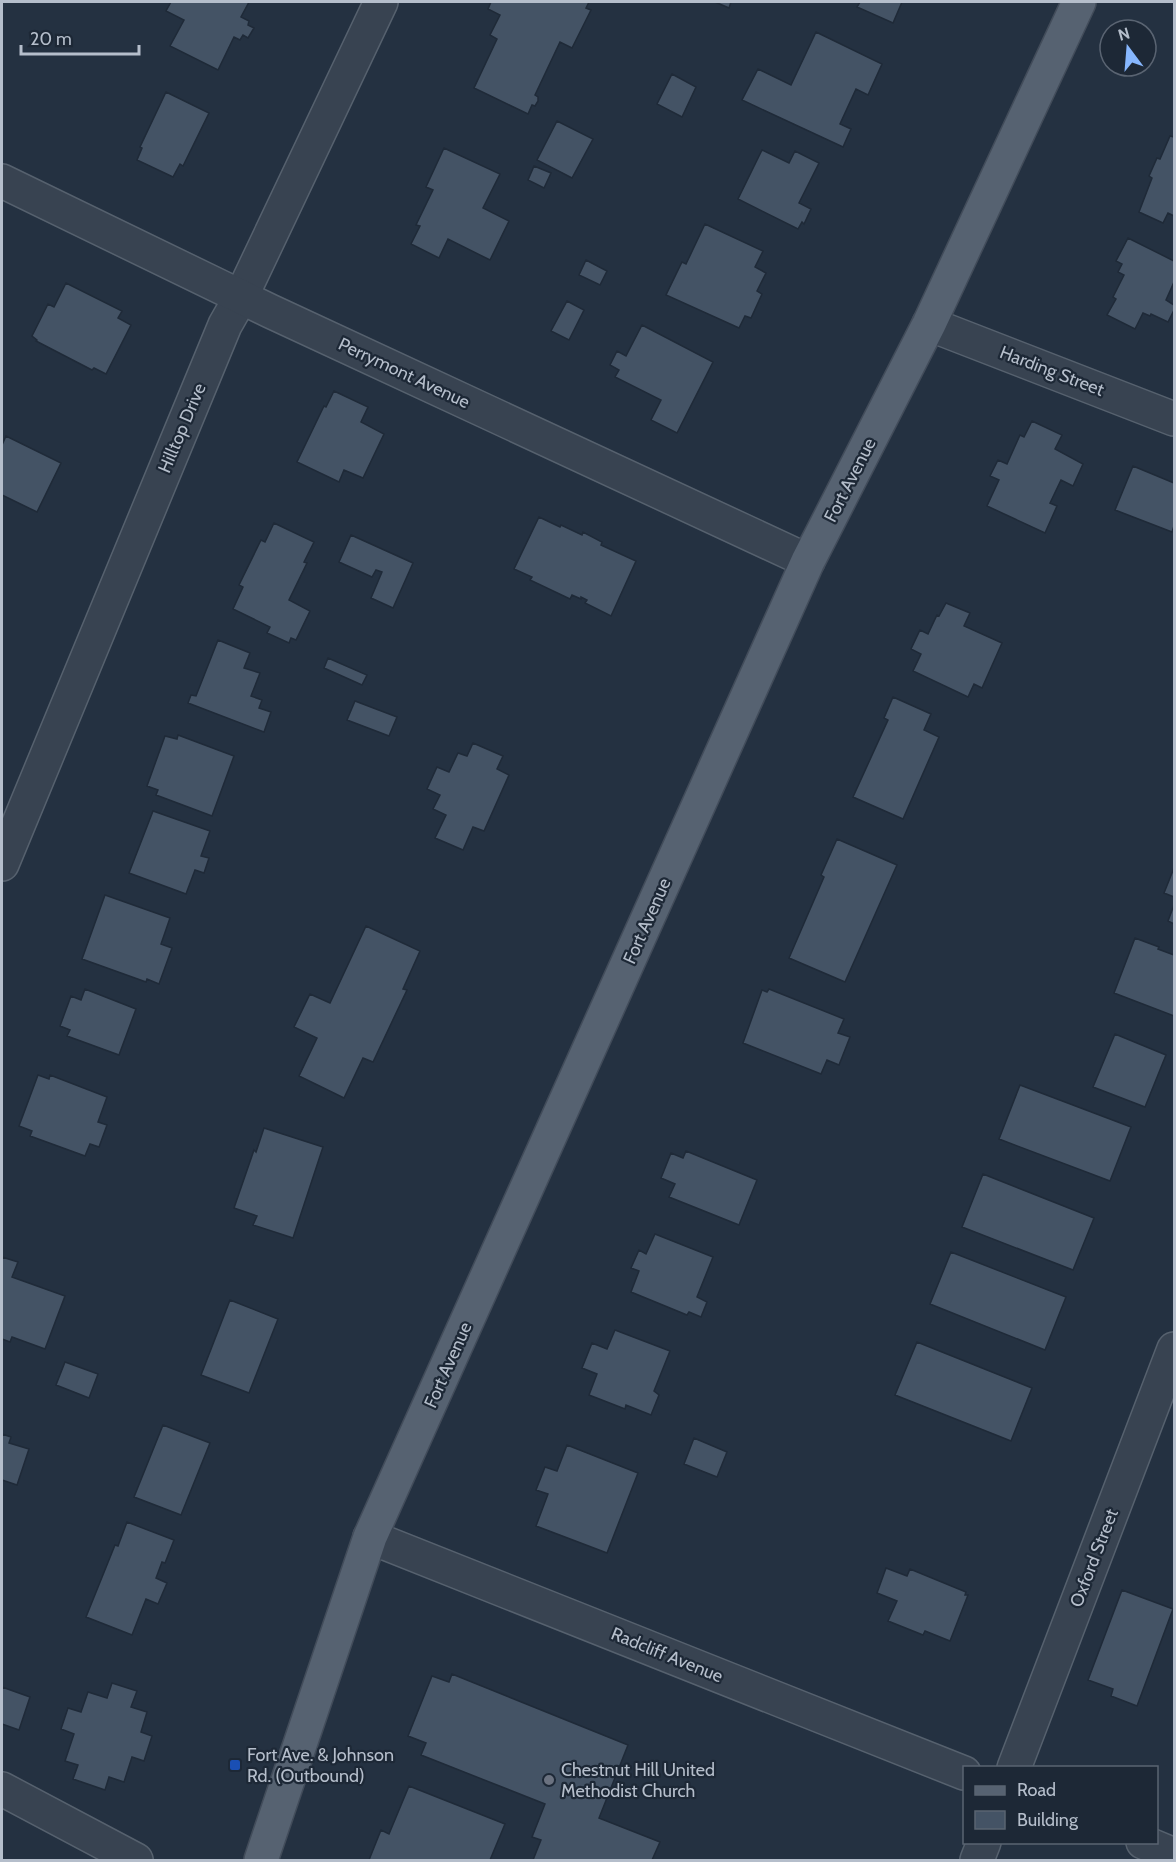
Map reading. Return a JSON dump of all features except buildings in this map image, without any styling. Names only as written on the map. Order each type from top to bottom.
[{"type":"main road","name":"Fort Avenue","points":[[261,1860],[370,1537],[808,561],[929,324],[1079,2]]},
{"type":"street","name":"Hilltop Drive","points":[[2,864],[225,325],[241,297],[381,2]]},
{"type":"street","name":"Perrymont Avenue","points":[[2,181],[241,297],[808,561]]},
{"type":"street","name":"Harding Street","points":[[929,324],[1174,419]]},
{"type":"street","name":"Oxford Street","points":[[1014,1766],[1174,1349]]},
{"type":"street","name":"Radcliff Avenue","points":[[370,1537],[963,1773]]},
{"type":"street","points":[[2,1789],[136,1860]]},
{"type":"street","points":[[977,1860],[983,1844]]},
{"type":"street","points":[[1148,1844],[1174,1855]]},
{"type":"place","name":"Fort Ave. & Johnson Rd. (Outbound)","points":[[235,1765]]},
{"type":"place","name":"Chestnut Hill United Methodist Church","points":[[549,1780]]}]
